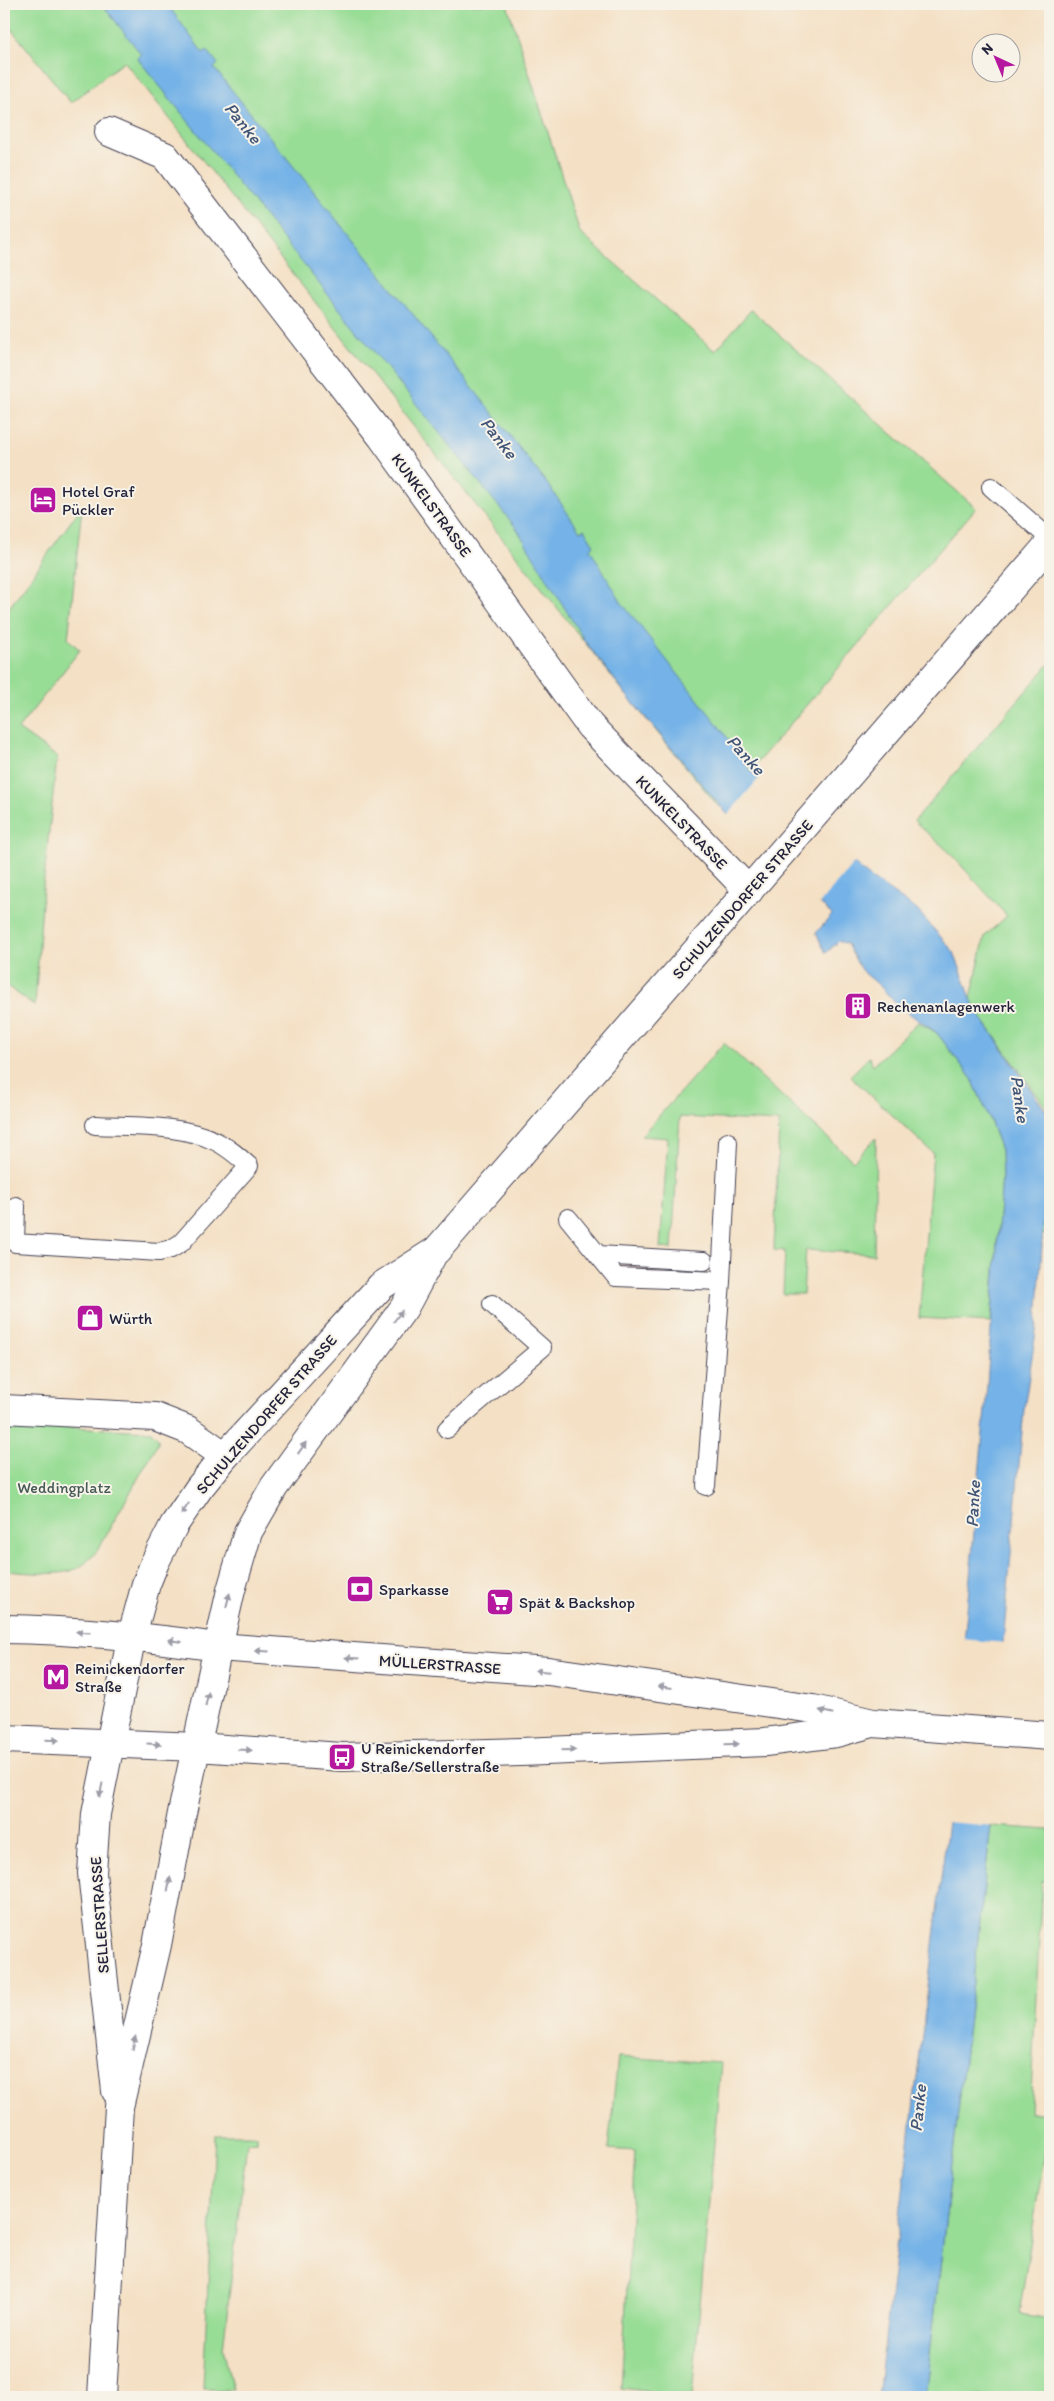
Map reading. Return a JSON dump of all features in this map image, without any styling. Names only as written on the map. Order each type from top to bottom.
[{"type":"main road","name":"KUNKELSTRASSE","points":[[109,132],[165,156],[382,437],[590,726],[749,891]]},
{"type":"main road","name":"SCHULZENDORFER STRASSE","points":[[218,1647],[231,1590],[248,1532],[274,1487],[404,1308],[432,1255],[1050,542]]},
{"type":"main road","name":"SCHULZENDORFER STRASSE","points":[[132,1635],[146,1584],[159,1555],[174,1525],[199,1488],[225,1456],[381,1286],[432,1255]]},
{"type":"main road","points":[[4,1409],[155,1418],[188,1430],[225,1456]]},
{"type":"main road","name":"MÜLLERSTRASSE","points":[[4,1629],[132,1635],[218,1647],[548,1671],[814,1708],[873,1723],[1050,1736]]},
{"type":"main road","name":"SELLERSTRASSE","points":[[102,2397],[118,2108],[92,1873],[96,1814],[132,1635]]},
{"type":"main road","name":"SELLERSTRASSE","points":[[118,2108],[157,1945],[218,1647]]},
{"type":"main road","name":"MÜLLERSTRASSE","points":[[4,1739],[111,1742],[342,1757],[765,1742],[836,1733],[873,1723]]},
{"type":"lane","points":[[991,487],[1050,539]]},
{"type":"lane","points":[[16,1206],[15,1243],[159,1252],[171,1249],[181,1243],[249,1166],[233,1152],[214,1140],[193,1133],[96,1124]]},
{"type":"lane","points":[[706,1486],[721,1281],[728,1142]]},
{"type":"lane","points":[[568,1218],[616,1277],[721,1281]]},
{"type":"lane","points":[[598,1256],[704,1261]]},
{"type":"lane","points":[[447,1429],[542,1348],[492,1304]]},
{"type":"green space","points":[[4,4],[507,4],[580,233],[715,351],[751,310],[976,508],[719,807],[628,697],[124,61],[71,103],[4,20]]},
{"type":"green space","points":[[82,506],[68,639],[80,650],[18,729],[57,757],[43,888],[35,1006],[4,984],[4,615]]},
{"type":"green space","points":[[1050,663],[1050,1119],[1045,1106],[970,1002],[985,936],[1007,916],[948,851],[914,821]]},
{"type":"green space","points":[[918,1022],[937,1033],[972,1079],[1001,1150],[1002,1176],[991,1322],[919,1318],[933,1153],[850,1076],[869,1057],[873,1065]]},
{"type":"green space","points":[[724,1043],[853,1161],[876,1138],[874,1254],[806,1250],[803,1294],[783,1294],[785,1251],[774,1250],[779,1122],[680,1117],[672,1249],[660,1248],[668,1138],[641,1136]]},
{"type":"green space","points":[[1050,1151],[1050,1235],[1042,1234]]},
{"type":"green space","name":"Weddingplatz","points":[[4,1424],[151,1431],[158,1438],[158,1443],[97,1551],[76,1569],[60,1573],[4,1571]]},
{"type":"green space","points":[[991,1826],[1050,1830],[1050,1882],[1042,1881],[1030,2113],[1044,2113],[1048,2132],[1019,2314],[1050,2319],[1050,2397],[925,2397]]},
{"type":"green space","points":[[618,2057],[721,2063],[692,2397],[621,2388],[635,2151],[608,2149]]},
{"type":"green space","points":[[215,2135],[257,2135],[257,2141],[247,2142],[223,2348],[233,2390],[203,2389]]},
{"type":"water","name":"Panke","points":[[102,4],[167,4],[203,53],[207,50],[218,64],[214,68],[491,411],[551,489],[580,531],[584,529],[594,545],[590,549],[621,602],[718,725],[751,771],[867,875],[917,910],[954,952],[975,1009],[1050,1117],[1037,1325],[1024,1409],[1003,1643],[991,1826],[925,2397],[878,2397],[948,1822],[986,1398],[1002,1176],[1001,1150],[972,1079],[937,1033],[897,1005],[880,986],[861,970],[847,944],[839,941],[826,953],[816,933],[832,915],[728,815],[628,697],[584,640],[517,529],[138,59],[141,54]]},
{"type":"pier","points":[[761,776],[855,862],[818,905],[726,817]]},
{"type":"pier","points":[[960,1639],[1006,1643],[994,1826],[946,1822]]},
{"type":"place","name":"Hotel Graf Pückler","points":[[43,500]]},
{"type":"place","name":"Rechenanlagenwerk","points":[[858,1006]]},
{"type":"place","name":"Würth","points":[[90,1318]]},
{"type":"place","name":"Sparkasse","points":[[360,1589]]},
{"type":"place","name":"Spät & Backshop","points":[[500,1602]]},
{"type":"place","name":"Reinickendorfer Straße","points":[[56,1677]]},
{"type":"place","name":"U Reinickendorfer Straße/Sellerstraße","points":[[342,1757]]}]
